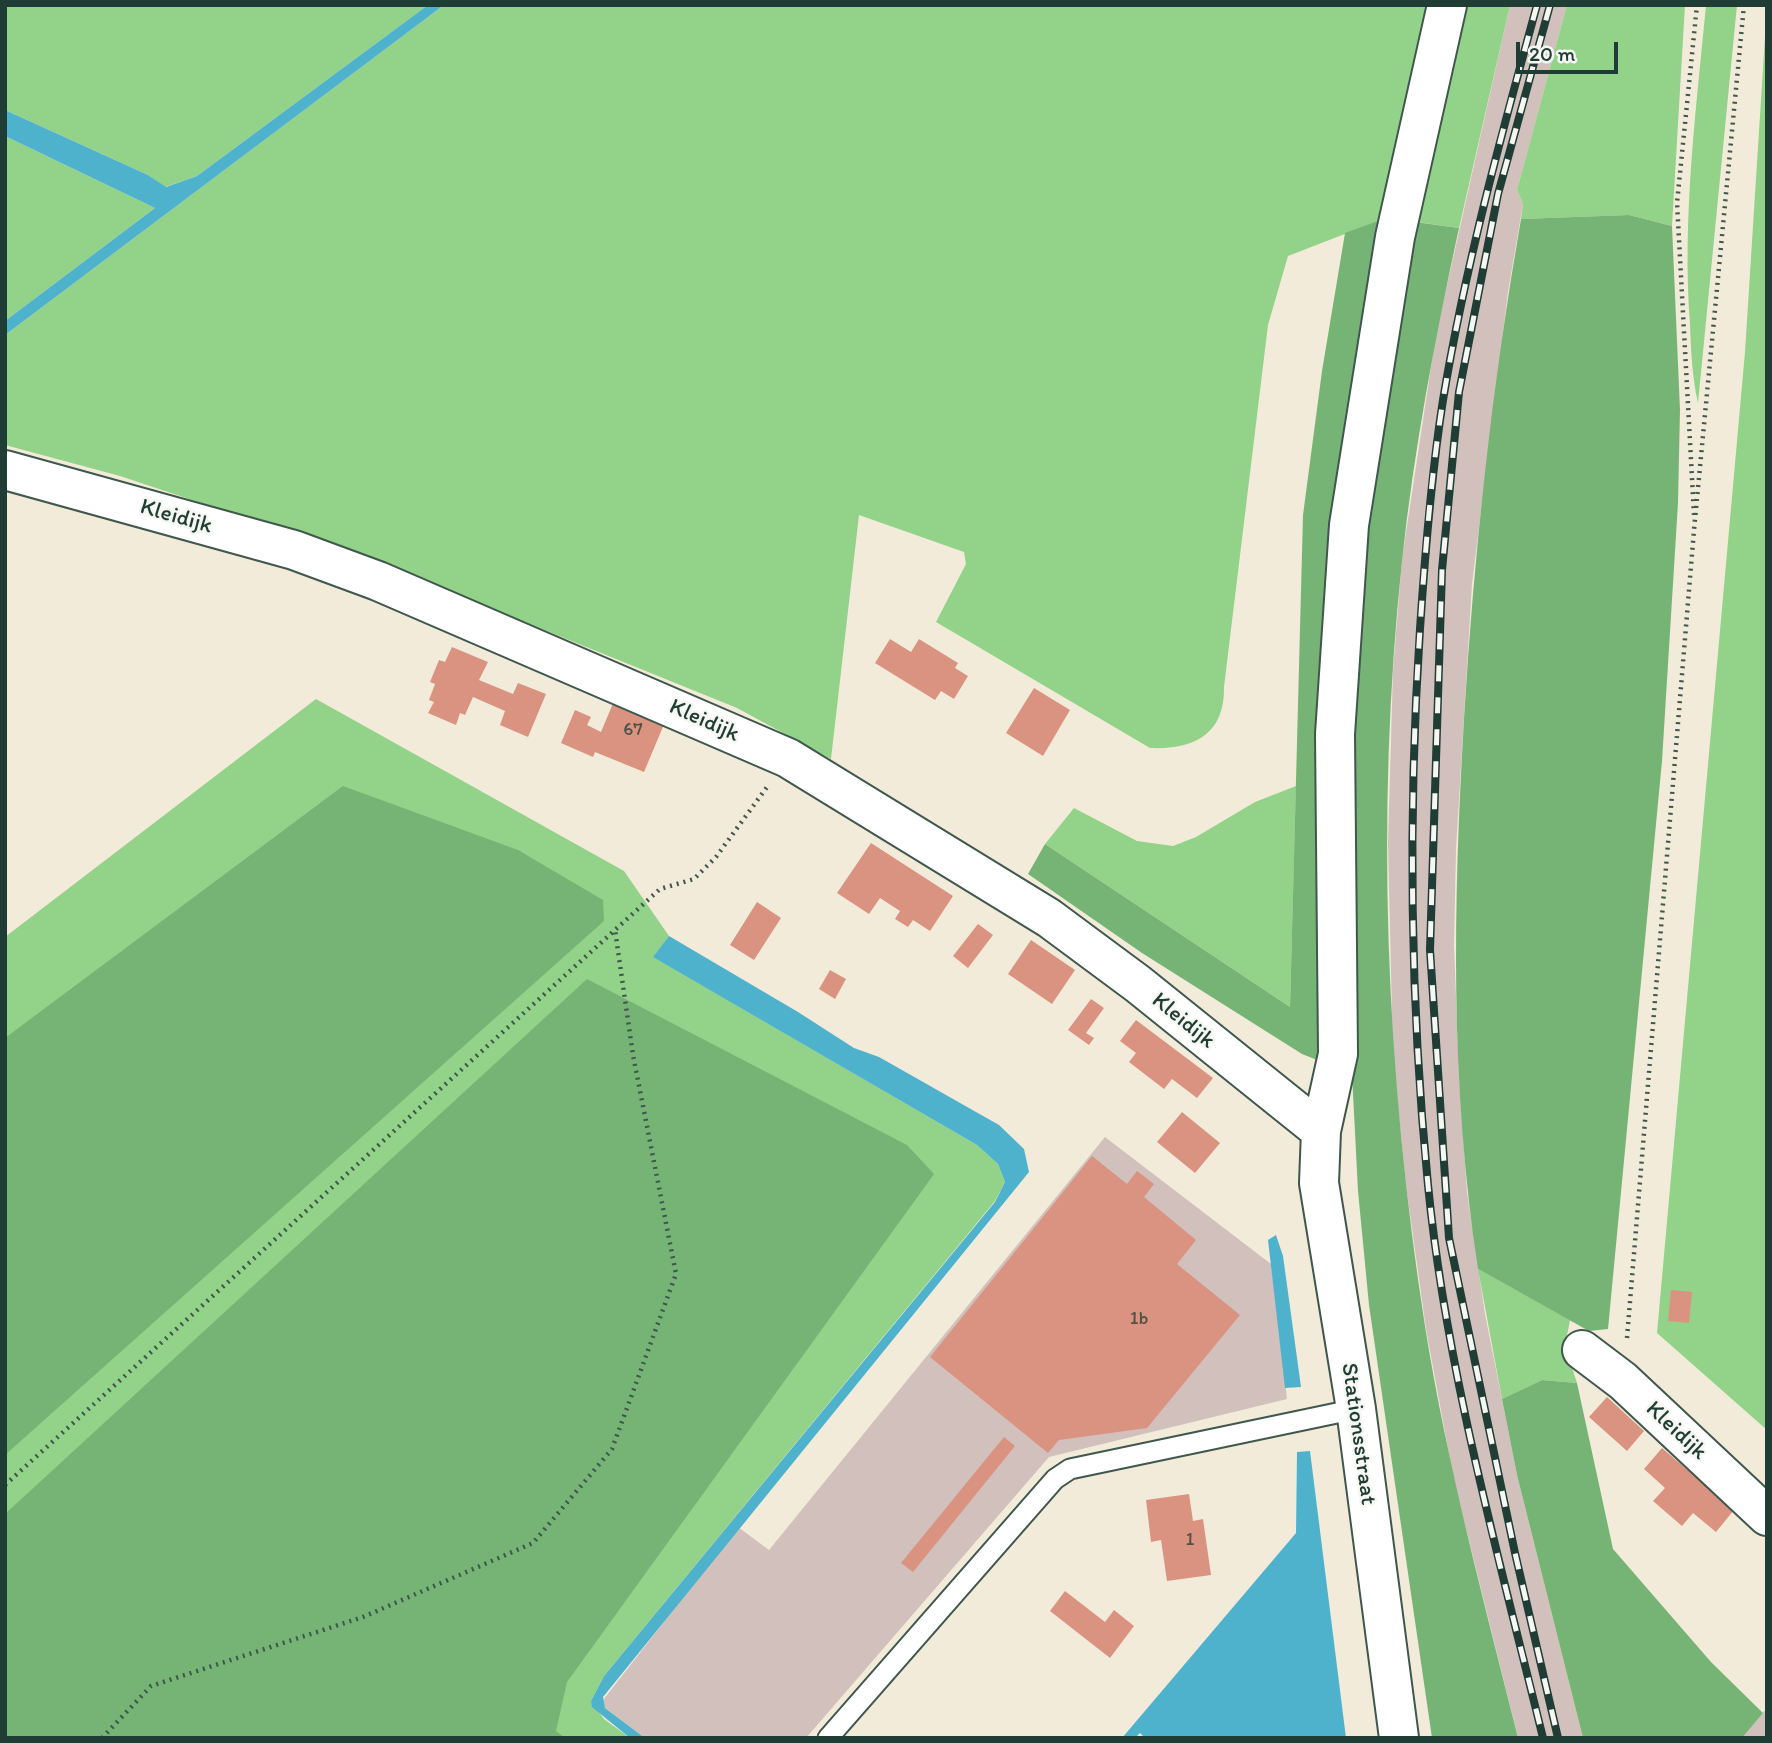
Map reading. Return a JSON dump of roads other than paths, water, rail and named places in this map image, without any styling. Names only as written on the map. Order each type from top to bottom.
[{"type":"street","name":"Stationsstraat","points":[[1399,1738],[1356,1409],[1319,1183],[1321,1131],[1338,1054],[1335,734],[1349,525],[1395,237],[1447,5]]},
{"type":"street","name":"Kleidijk","points":[[5,470],[294,550],[378,581],[788,758],[1049,918],[1138,985],[1321,1131]]},
{"type":"street","name":"Kleidijk","points":[[1582,1350],[1623,1381],[1767,1516]]},
{"type":"lane","points":[[828,1738],[1055,1479],[1070,1469],[1356,1409]]},
{"type":"water","points":[[428,5],[444,5],[5,335],[5,321],[155,208],[5,136],[5,110],[148,175],[166,187],[197,176]]},
{"type":"water","points":[[669,936],[854,1048],[879,1057],[999,1125],[1024,1149],[1029,1172],[603,1697],[605,1708],[645,1738],[630,1738],[592,1707],[591,1701],[604,1676],[995,1202],[1005,1182],[998,1164],[977,1145],[653,957]]},
{"type":"water","points":[[1276,1235],[1283,1256],[1301,1387],[1285,1388],[1268,1240]]},
{"type":"water","points":[[1310,1451],[1346,1738],[1145,1738],[1140,1733],[1135,1738],[1122,1738],[1296,1533],[1297,1452]]},
{"type":"railway","points":[[1537,5],[1473,251],[1439,429],[1426,543],[1416,698],[1413,907],[1417,1046],[1436,1254],[1447,1324],[1476,1463],[1543,1738]]},
{"type":"railway","points":[[1550,5],[1498,194],[1459,392],[1442,570],[1430,950],[1449,1238],[1515,1553],[1558,1738]]}]
